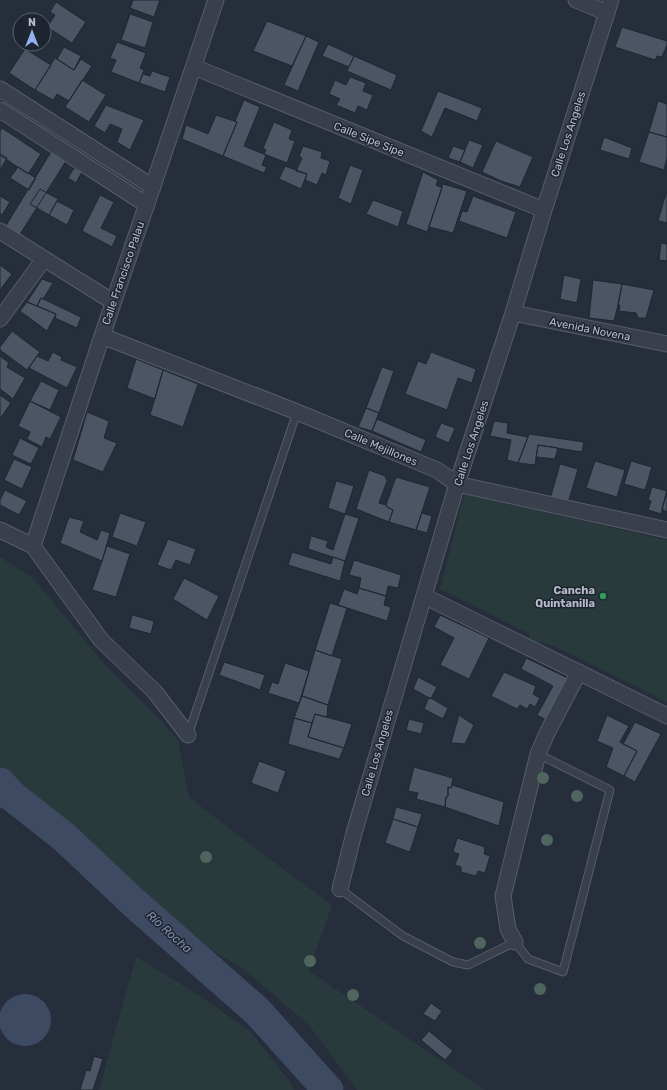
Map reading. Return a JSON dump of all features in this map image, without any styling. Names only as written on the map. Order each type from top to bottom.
[{"type":"street","name":"Calle Francisco Palau","points":[[33,546],[113,302],[216,0]]},
{"type":"street","points":[[576,0],[609,6]]},
{"type":"street","name":"Calle Los Angeles","points":[[340,889],[354,833],[457,484],[513,313],[609,6]]},
{"type":"street","name":"Calle Sipe Sipe","points":[[194,67],[544,210]]},
{"type":"street","points":[[0,89],[153,187]]},
{"type":"street","points":[[0,110],[146,205]]},
{"type":"street","points":[[0,231],[113,302]]},
{"type":"street","points":[[0,319],[44,259]]},
{"type":"street","name":"Avenida Novena","points":[[513,313],[667,344]]},
{"type":"street","name":"Calle Mejillones","points":[[102,336],[297,412],[437,470],[457,484],[667,530]]},
{"type":"street","points":[[0,530],[33,546],[101,640],[155,692],[188,736]]},
{"type":"street","points":[[424,596],[667,716]]},
{"type":"street","points":[[515,942],[508,929],[504,896],[538,754],[547,733],[579,672]]},
{"type":"lane","points":[[188,736],[297,412]]},
{"type":"lane","points":[[340,889],[403,936],[453,962],[468,965],[515,942],[528,959],[563,972],[610,790],[538,754]]},
{"type":"shaded area","points":[[464,494],[667,540],[667,702],[554,646],[529,640],[530,634],[440,589]]},
{"type":"shaded area","points":[[0,557],[33,578],[106,666],[178,740],[189,797],[332,905],[309,971],[485,1090],[357,1090],[308,1024],[242,968],[186,935],[136,888],[113,880],[80,840],[0,774]]},
{"type":"shaded area","points":[[136,957],[194,992],[250,1031],[291,1083],[294,1090],[99,1090]]},
{"type":"water","points":[[25,994],[35,996],[43,1002],[49,1010],[51,1020],[49,1030],[43,1038],[35,1044],[25,1046],[15,1044],[7,1038],[1,1030],[-1,1020],[1,1010],[7,1002],[15,996]]},
{"type":"building","points":[[133,0],[160,0],[154,17],[130,8]]},
{"type":"building","points":[[56,2],[86,22],[72,43],[52,30],[52,20],[55,15],[50,12]]},
{"type":"building","points":[[130,14],[153,22],[145,48],[121,40]]},
{"type":"building","points":[[267,21],[306,36],[292,66],[253,51]]},
{"type":"building","points":[[622,27],[667,41],[662,57],[657,56],[655,60],[615,47]]},
{"type":"building","points":[[306,36],[319,42],[298,91],[284,85]]},
{"type":"building","points":[[117,42],[146,53],[140,68],[144,70],[139,83],[111,72],[116,60],[110,58]]},
{"type":"building","points":[[328,44],[354,56],[349,67],[322,56]]},
{"type":"building","points":[[64,47],[81,56],[74,70],[57,59]]},
{"type":"building","points":[[23,52],[30,52],[51,65],[35,90],[9,73]]},
{"type":"building","points":[[354,56],[397,75],[391,90],[347,71]]},
{"type":"building","points":[[55,58],[74,70],[81,59],[92,66],[69,101],[57,94],[53,100],[35,90]]},
{"type":"building","points":[[152,71],[170,77],[165,92],[139,83],[143,74],[150,76]]},
{"type":"building","points":[[350,77],[366,83],[363,91],[373,95],[367,110],[358,106],[355,113],[336,105],[340,99],[329,94],[335,80],[346,85]]},
{"type":"building","points":[[82,80],[106,95],[89,122],[65,107]]},
{"type":"building","points":[[438,91],[482,108],[477,121],[445,108],[432,137],[421,131]]},
{"type":"building","points":[[244,100],[260,107],[244,146],[266,155],[262,165],[267,167],[264,173],[223,156]]},
{"type":"building","points":[[658,101],[667,104],[667,137],[649,132]]},
{"type":"building","points":[[106,105],[144,120],[130,150],[117,142],[122,129],[110,124],[105,133],[94,126]]},
{"type":"building","points":[[216,115],[237,122],[223,156],[182,139],[186,125],[208,134]]},
{"type":"building","points":[[274,122],[292,130],[289,139],[295,141],[287,163],[264,154],[266,150],[263,148]]},
{"type":"building","points":[[2,128],[41,154],[28,174],[0,155],[0,131]]},
{"type":"building","points":[[649,132],[667,137],[667,158],[664,170],[639,162]]},
{"type":"building","points":[[604,137],[632,148],[629,159],[600,150]]},
{"type":"building","points":[[469,140],[483,145],[473,168],[460,162]]},
{"type":"building","points":[[496,141],[533,157],[520,187],[501,181],[482,172]]},
{"type":"building","points":[[303,146],[322,152],[321,158],[330,161],[326,175],[322,173],[317,185],[305,180],[307,174],[296,171],[302,158],[299,156]]},
{"type":"building","points":[[453,146],[465,150],[460,162],[448,158]]},
{"type":"building","points":[[51,152],[66,161],[19,236],[5,227]]},
{"type":"building","points":[[0,154],[7,158],[0,170]]},
{"type":"building","points":[[350,165],[363,170],[351,204],[338,198]]},
{"type":"building","points":[[285,166],[307,174],[301,189],[279,179]]},
{"type":"building","points":[[18,167],[36,178],[29,190],[10,178]]},
{"type":"building","points":[[74,168],[82,172],[76,183],[68,178]]},
{"type":"building","points":[[423,172],[438,180],[436,185],[442,188],[427,232],[406,224]]},
{"type":"building","points":[[443,184],[467,191],[453,233],[429,227]]},
{"type":"building","points":[[40,189],[58,199],[49,215],[30,204]]},
{"type":"building","points":[[667,193],[667,223],[658,221]]},
{"type":"building","points":[[100,195],[114,202],[101,228],[117,236],[112,247],[82,231]]},
{"type":"building","points":[[0,196],[10,202],[2,215],[0,213]]},
{"type":"building","points":[[473,196],[516,212],[507,238],[459,221],[462,211],[467,212]]},
{"type":"building","points":[[373,200],[403,211],[398,227],[366,214]]},
{"type":"building","points":[[57,201],[74,210],[67,225],[49,215]]},
{"type":"building","points":[[661,243],[667,244],[667,261],[659,260]]},
{"type":"building","points":[[0,265],[12,274],[0,290]]},
{"type":"building","points":[[564,275],[581,279],[577,303],[560,299]]},
{"type":"building","points":[[42,279],[53,283],[43,299],[41,298],[37,306],[27,302]]},
{"type":"building","points":[[593,280],[622,284],[614,321],[589,318]]},
{"type":"building","points":[[622,284],[654,290],[646,318],[638,318],[636,313],[619,311],[620,305],[618,305]]},
{"type":"building","points":[[41,298],[81,317],[77,328],[55,318],[56,314],[37,306]]},
{"type":"building","points":[[27,302],[56,314],[47,331],[20,311]]},
{"type":"building","points":[[12,331],[40,352],[27,370],[0,350],[0,347]]},
{"type":"building","points":[[53,352],[62,357],[61,360],[77,367],[67,388],[29,368],[37,356],[48,361]]},
{"type":"building","points":[[431,352],[476,369],[472,383],[458,378],[447,410],[405,394],[418,361],[426,364]]},
{"type":"building","points":[[0,356],[9,363],[7,367],[25,378],[13,399],[0,389]]},
{"type":"building","points":[[136,359],[163,370],[155,399],[127,388]]},
{"type":"building","points":[[382,367],[394,371],[379,413],[366,408]]},
{"type":"building","points":[[163,370],[198,384],[183,427],[150,415]]},
{"type":"building","points":[[41,381],[59,390],[50,410],[30,401]]},
{"type":"building","points":[[0,395],[11,403],[0,419]]},
{"type":"building","points":[[30,401],[61,417],[50,439],[46,437],[42,447],[27,439],[30,432],[18,426]]},
{"type":"building","points":[[366,408],[379,413],[372,431],[358,427]]},
{"type":"building","points":[[87,412],[109,421],[104,438],[117,443],[103,472],[73,460]]},
{"type":"building","points":[[377,419],[426,440],[421,452],[372,431]]},
{"type":"building","points":[[494,421],[508,423],[507,433],[528,437],[518,463],[507,460],[511,440],[490,436]]},
{"type":"building","points":[[441,423],[455,428],[449,443],[435,437]]},
{"type":"building","points":[[529,434],[584,442],[582,452],[538,445],[535,465],[518,463]]},
{"type":"building","points":[[20,438],[39,448],[31,464],[12,455]]},
{"type":"building","points":[[538,445],[558,448],[555,459],[536,457]]},
{"type":"building","points":[[14,459],[32,467],[22,489],[4,480]]},
{"type":"building","points":[[595,461],[625,470],[617,497],[586,488]]},
{"type":"building","points":[[631,461],[652,467],[645,490],[624,484]]},
{"type":"building","points":[[560,464],[578,469],[568,503],[550,499]]},
{"type":"building","points":[[369,470],[385,476],[387,481],[379,503],[386,505],[393,510],[389,522],[356,509]]},
{"type":"building","points":[[396,477],[430,487],[416,530],[389,522],[393,510],[386,505]]},
{"type":"building","points":[[336,481],[354,486],[345,514],[328,508]]},
{"type":"building","points":[[652,487],[667,491],[661,514],[648,510],[651,501],[648,500]]},
{"type":"building","points":[[5,490],[27,501],[19,515],[0,505],[0,500]]},
{"type":"building","points":[[667,490],[667,512],[662,509]]},
{"type":"building","points":[[120,513],[146,522],[137,546],[112,537]]},
{"type":"building","points":[[422,513],[432,516],[427,533],[416,530]]},
{"type":"building","points":[[345,514],[359,518],[345,561],[308,549],[311,536],[328,541],[326,547],[333,550]]},
{"type":"building","points":[[69,517],[84,521],[80,532],[97,540],[101,530],[110,533],[102,561],[60,543]]},
{"type":"building","points":[[168,539],[196,549],[190,565],[176,560],[171,570],[157,565]]},
{"type":"building","points":[[107,546],[130,554],[116,597],[92,590]]},
{"type":"building","points":[[292,552],[331,564],[333,557],[345,561],[340,581],[288,565]]},
{"type":"building","points":[[354,560],[401,575],[398,588],[388,586],[386,596],[359,588],[361,578],[349,575]]},
{"type":"building","points":[[184,578],[219,596],[207,620],[173,599]]},
{"type":"building","points":[[359,588],[386,596],[384,605],[391,607],[387,621],[338,605],[344,589],[357,594]]},
{"type":"building","points":[[330,603],[347,608],[332,656],[315,650]]},
{"type":"building","points":[[132,615],[154,621],[151,634],[129,628]]},
{"type":"building","points":[[440,615],[489,638],[469,679],[440,665],[454,638],[434,627]]},
{"type":"building","points":[[315,650],[342,659],[328,705],[302,696]]},
{"type":"building","points":[[526,658],[570,679],[548,721],[537,715],[553,686],[521,669]]},
{"type":"building","points":[[224,662],[265,675],[260,690],[219,675]]},
{"type":"building","points":[[285,663],[309,671],[299,703],[268,693],[272,682],[278,684]]},
{"type":"building","points":[[504,672],[536,686],[533,694],[540,698],[535,707],[530,704],[527,709],[520,705],[517,709],[491,696]]},
{"type":"building","points":[[418,677],[437,687],[431,699],[413,689]]},
{"type":"building","points":[[302,696],[328,705],[327,717],[315,714],[312,723],[294,718]]},
{"type":"building","points":[[429,697],[448,708],[443,719],[424,709]]},
{"type":"building","points":[[315,714],[352,724],[344,748],[308,737]]},
{"type":"building","points":[[459,715],[474,725],[465,744],[451,743]]},
{"type":"building","points":[[607,715],[629,726],[620,742],[637,751],[624,776],[606,767],[613,748],[597,741]]},
{"type":"building","points":[[294,718],[312,723],[308,737],[344,748],[339,759],[288,744]]},
{"type":"building","points":[[409,719],[424,723],[421,734],[406,730]]},
{"type":"building","points":[[635,722],[661,734],[635,782],[624,776],[637,751],[623,744]]},
{"type":"building","points":[[259,761],[286,771],[278,793],[251,783]]},
{"type":"building","points":[[414,767],[453,778],[451,788],[448,787],[448,796],[446,797],[445,807],[416,799],[418,793],[408,791]]},
{"type":"building","points":[[452,785],[504,802],[499,826],[445,807],[446,797],[448,796],[448,787],[451,788]]},
{"type":"building","points":[[396,807],[422,814],[418,827],[393,819]]},
{"type":"building","points":[[393,819],[418,827],[410,852],[385,843]]},
{"type":"building","points":[[457,838],[485,847],[484,854],[490,856],[485,873],[478,871],[476,876],[461,872],[461,867],[455,865],[459,854],[453,852]]},
{"type":"building","points":[[431,1003],[442,1011],[435,1021],[423,1014]]},
{"type":"building","points":[[429,1031],[453,1051],[445,1060],[421,1040]]},
{"type":"building","points":[[94,1056],[103,1059],[93,1090],[80,1090],[86,1070],[90,1071]]},
{"type":"waterway","name":"Río Rocha","points":[[0,783],[12,796],[64,837],[134,903],[257,1011],[328,1090]]},
{"type":"waterway","points":[[0,806],[12,796]]},
{"type":"place","name":"Cancha Quintanilla","points":[[603,596]]}]
